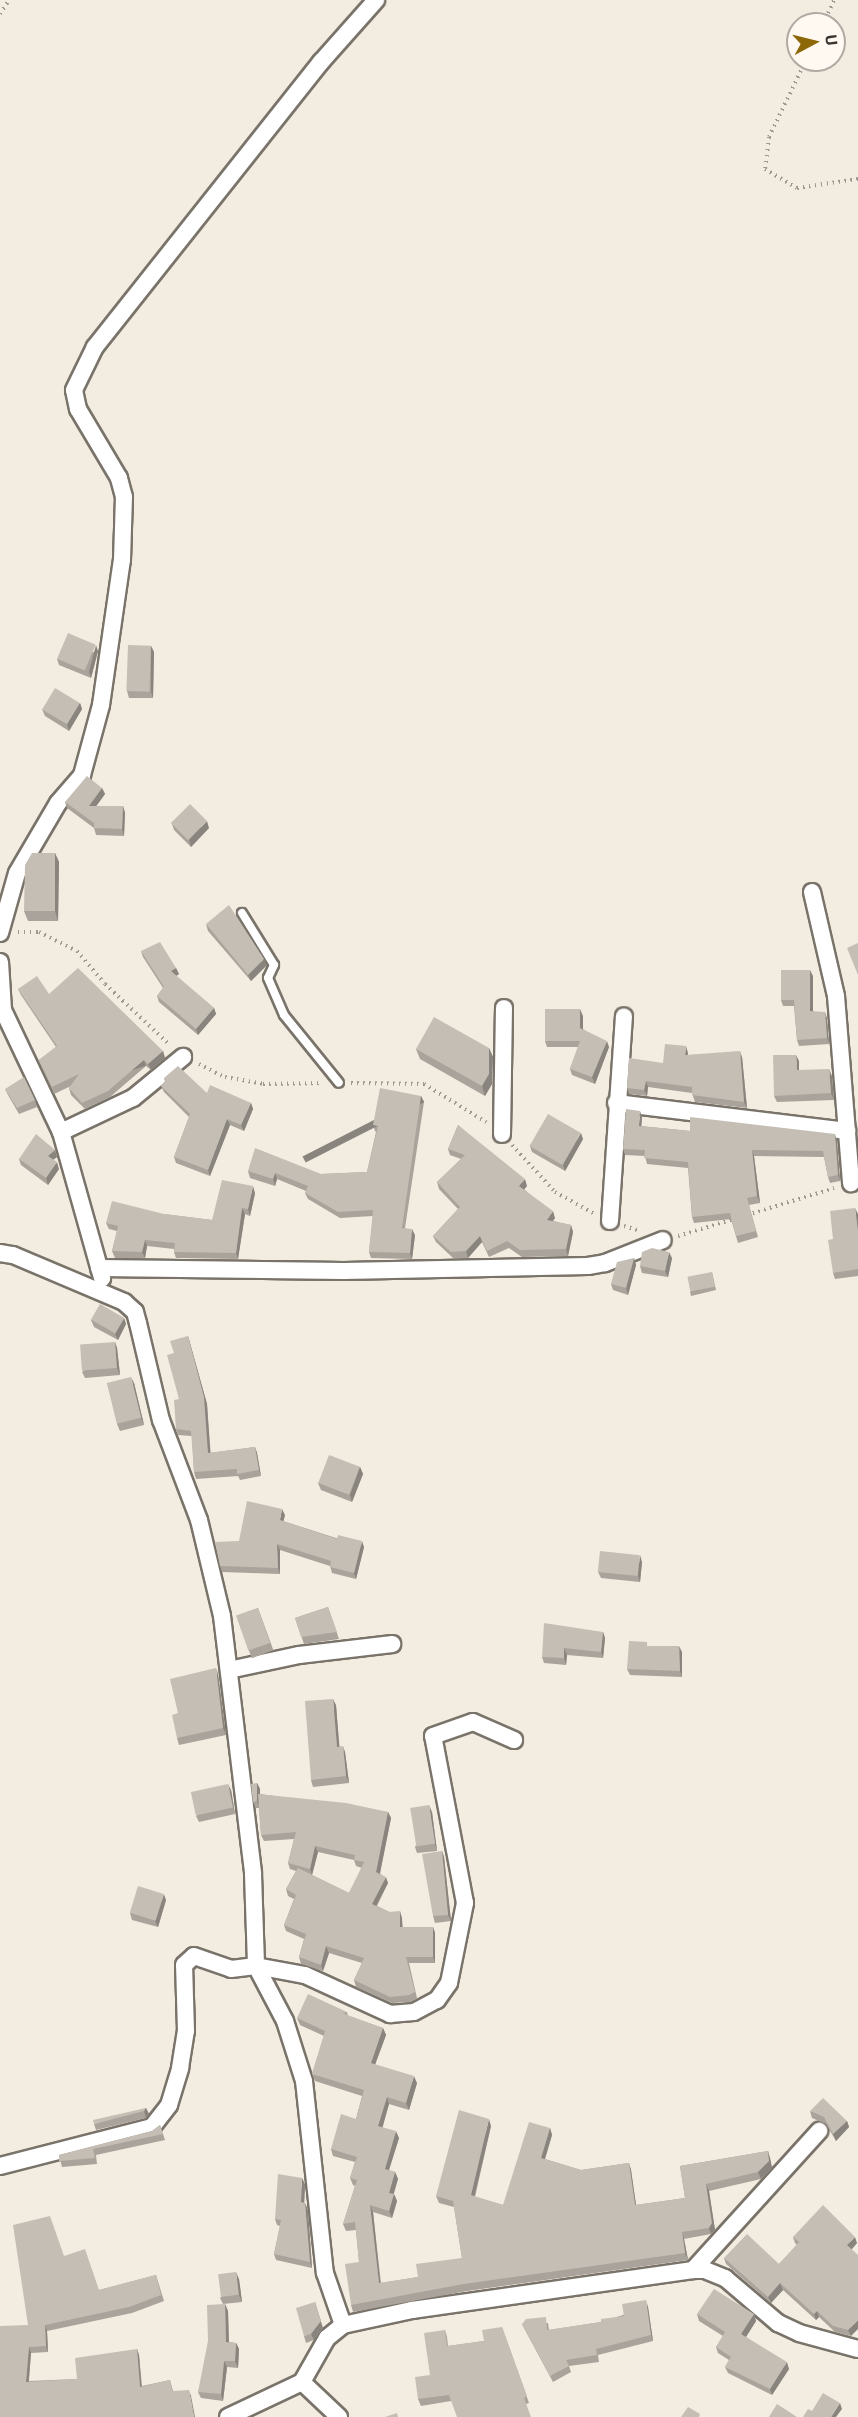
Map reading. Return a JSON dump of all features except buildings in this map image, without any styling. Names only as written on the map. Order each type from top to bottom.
[{"type":"street","points":[[5,934],[18,873],[58,803],[82,775],[100,705],[122,560],[124,497],[119,478],[78,409],[74,390],[95,347],[321,62],[376,0]]},
{"type":"street","points":[[812,892],[836,996],[851,1183]]},
{"type":"street","points":[[0,962],[3,1010],[62,1132],[107,1295]]},
{"type":"street","points":[[502,1134],[504,1008]]},
{"type":"street","points":[[610,1221],[616,1103],[624,1016]]},
{"type":"street","points":[[62,1132],[133,1098],[183,1057]]},
{"type":"street","points":[[616,1103],[847,1131]]},
{"type":"street","points":[[99,1268],[344,1271],[588,1266],[605,1263],[663,1240]]},
{"type":"street","points":[[0,1253],[13,1255],[124,1302],[135,1312],[161,1420],[199,1520],[222,1616],[253,1874],[256,1966],[285,2021],[304,2081],[325,2273],[344,2325]]},
{"type":"street","points":[[229,1670],[299,1655],[392,1644]]},
{"type":"street","points":[[0,2166],[152,2127],[169,2105],[180,2068],[186,2031],[184,1965],[194,1956],[231,1969],[256,1966],[305,1975],[390,2014],[414,2012],[437,2000],[449,1983],[465,1903],[433,1736],[473,1722],[514,1740]]},
{"type":"street","points":[[693,2270],[819,2131]]},
{"type":"street","points":[[228,2417],[302,2382],[327,2338],[344,2325],[412,2310],[693,2270],[705,2270],[725,2278],[778,2324],[799,2333],[858,2349]]},
{"type":"street","points":[[302,2382],[339,2417]]},
{"type":"lane","points":[[242,913],[274,965],[268,978],[284,1015],[339,1083]]},
{"type":"path","points":[[0,14],[9,0]]},
{"type":"path","points":[[800,72],[769,137],[765,169],[797,188],[858,179]]},
{"type":"path","points":[[5,934],[39,932],[77,951],[105,984],[183,1057],[225,1077],[263,1083],[424,1084],[473,1112],[502,1134],[555,1192],[610,1221],[663,1240],[851,1183]]}]
